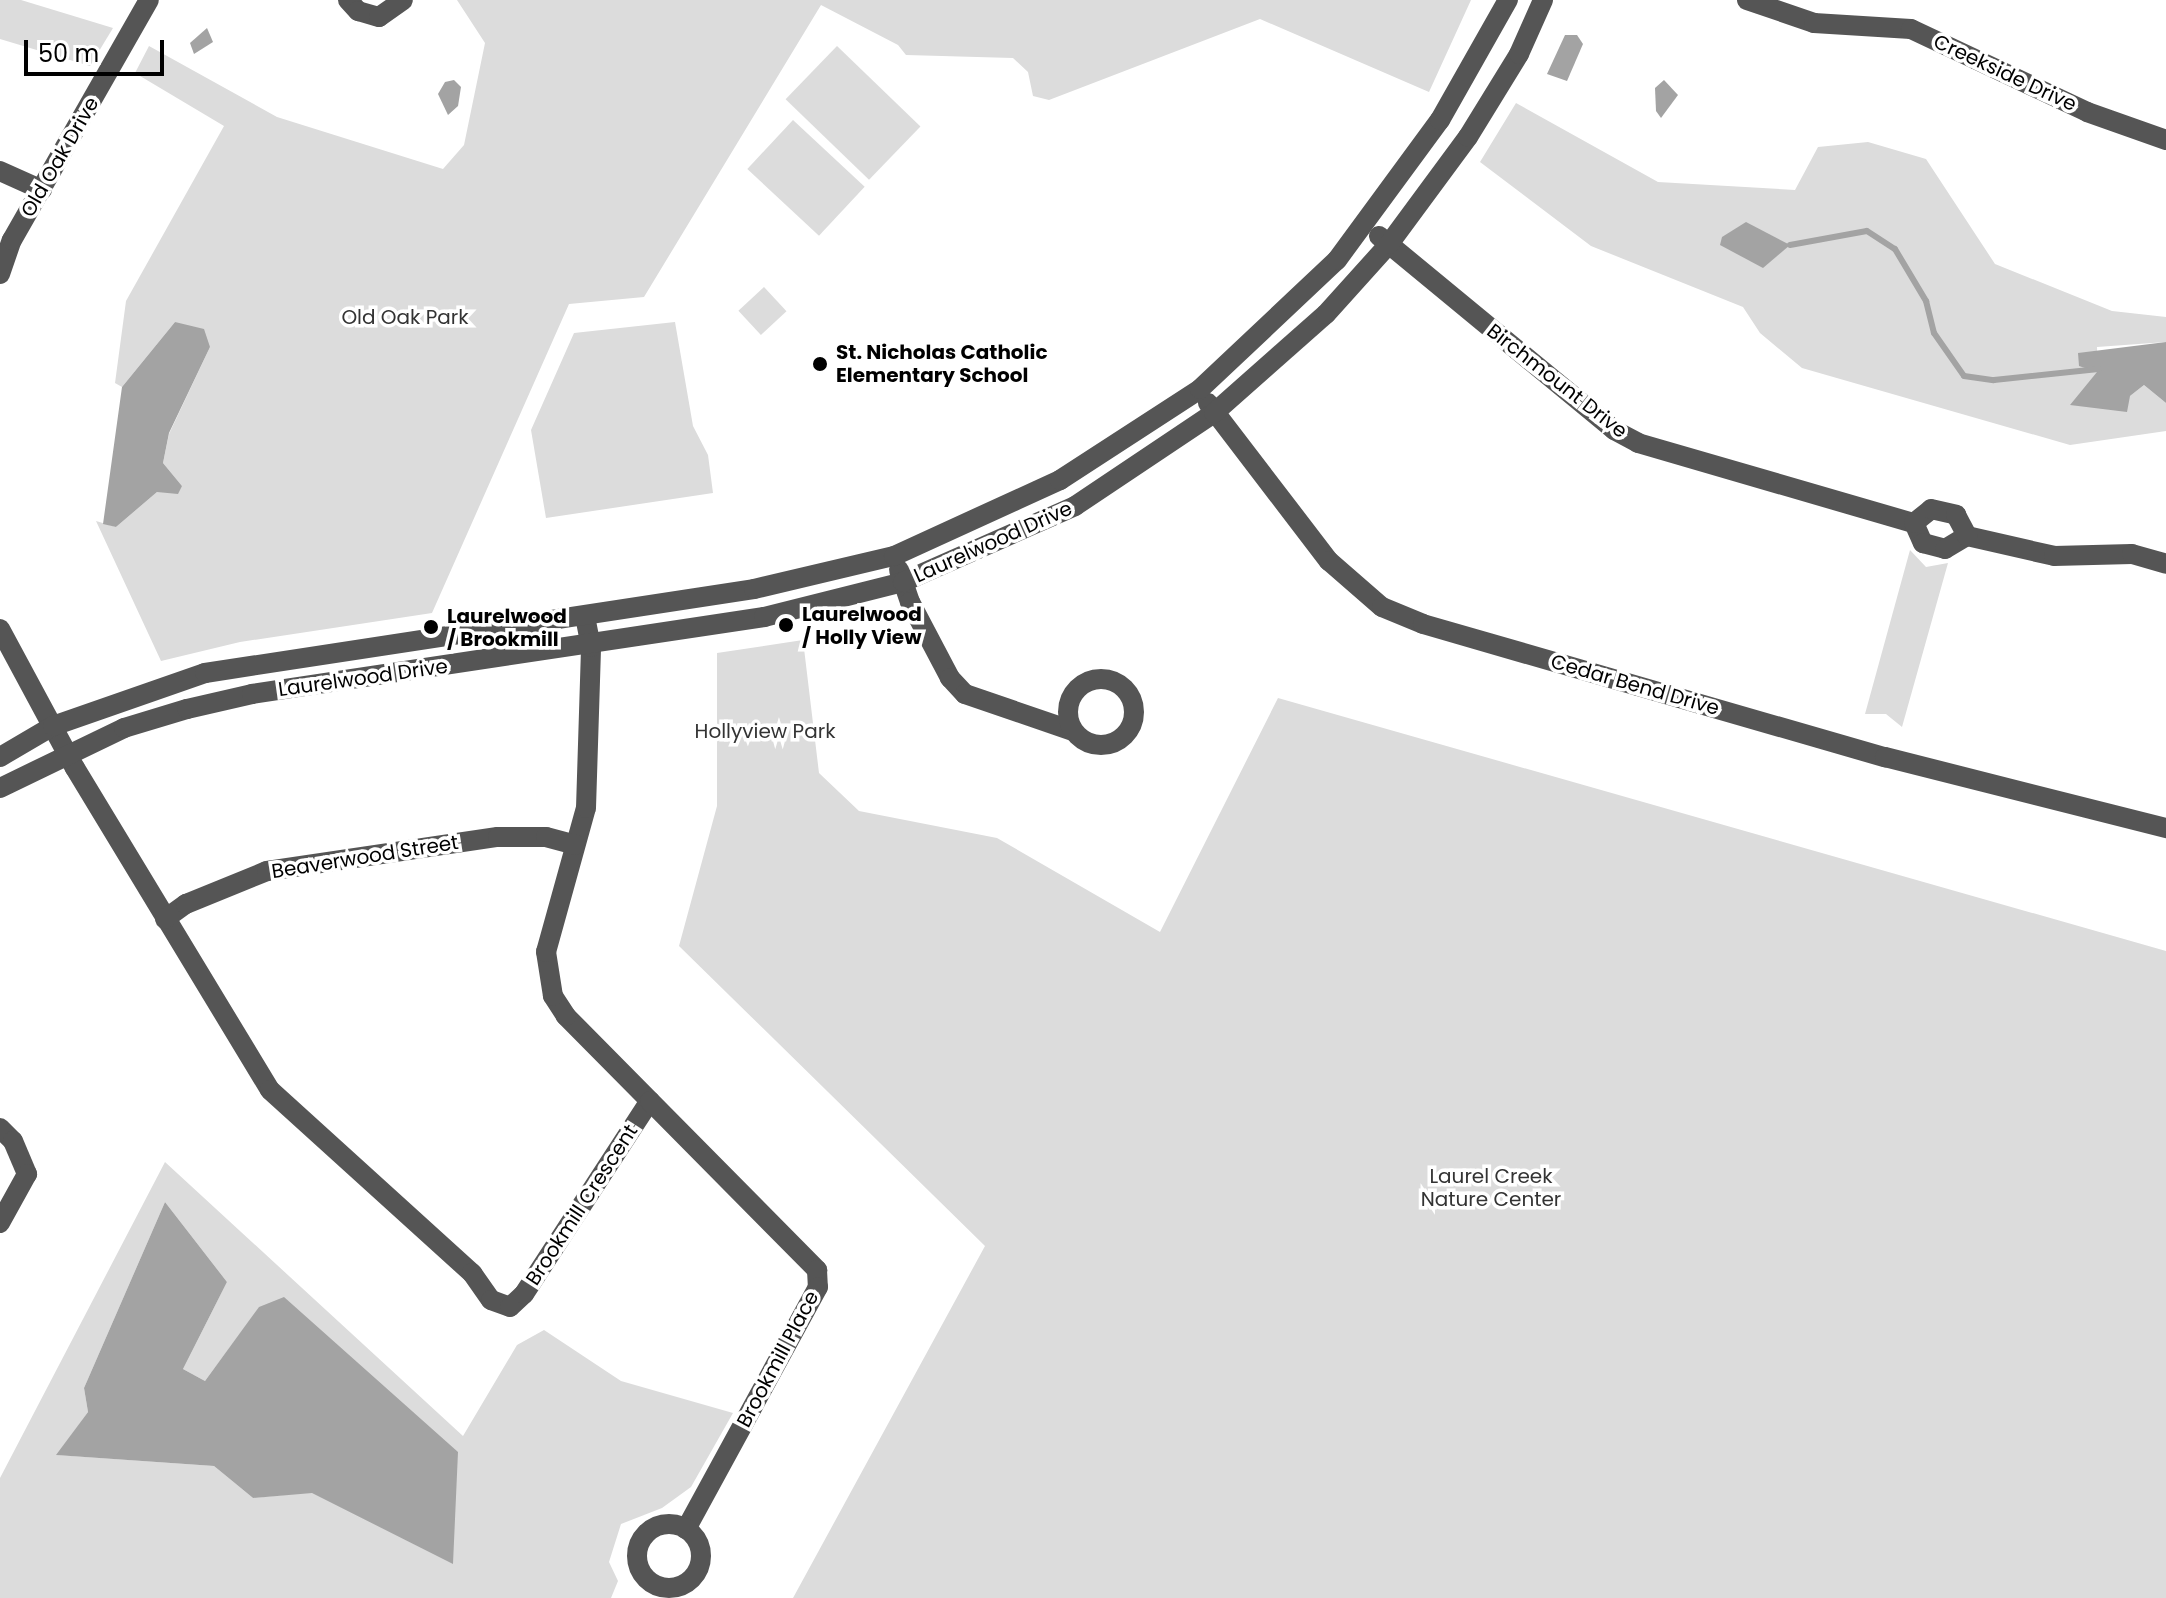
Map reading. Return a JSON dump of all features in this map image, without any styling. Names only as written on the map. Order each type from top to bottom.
[{"type":"street","name":"Old Oak Drive","points":[[0,274],[42,190],[149,0]]},
{"type":"street","points":[[348,0],[358,11],[379,17],[403,0]]},
{"type":"street","name":"Laurelwood Drive","points":[[0,757],[53,726],[205,673],[754,589],[894,556],[1060,480],[1200,389],[1303,295],[1366,227],[1440,120],[1508,0]]},
{"type":"street","name":"Laurelwood Drive","points":[[0,788],[124,728],[252,694],[591,647],[764,617],[903,582],[1075,506],[1214,413],[1326,314],[1389,244],[1470,134],[1519,54],[1543,0]]},
{"type":"street","name":"Creekside Drive","points":[[1747,0],[1814,23],[1911,29],[2087,112],[2166,140]]},
{"type":"street","points":[[0,171],[42,190]]},
{"type":"street","name":"Birchmount Drive","points":[[1366,227],[1614,430],[1638,443],[1914,523],[1923,543],[1945,549],[1967,536],[2054,556],[2132,554],[2166,564]]},
{"type":"street","name":"Cedar Bend Drive","points":[[1200,389],[1214,413],[1329,561],[1364,595],[1399,614],[1885,757],[2166,828]]},
{"type":"street","name":"Birchmount Drive","points":[[1914,523],[1931,509],[1944,512],[1956,515],[1967,536]]},
{"type":"street","points":[[894,556],[903,582],[950,678],[965,694],[1073,731]]},
{"type":"street","points":[[585,617],[591,647],[586,808],[546,952],[553,996],[566,1016],[650,1101]]},
{"type":"street","points":[[0,629],[67,753]]},
{"type":"street","name":"Brookmill Crescent","points":[[67,753],[270,1090],[472,1273],[491,1300],[510,1307],[524,1294],[650,1101]]},
{"type":"street","name":"Beaverwood Street","points":[[165,919],[186,904],[267,871],[498,837],[546,837],[575,845]]},
{"type":"street","name":"Brookmill Place","points":[[650,1101],[817,1270],[818,1287],[686,1529]]},
{"type":"street","points":[[0,1128],[13,1141],[27,1174],[0,1223]]},
{"type":"green space","points":[[0,0],[21,0],[113,28],[90,66],[0,39]]},
{"type":"green space","name":"Old Oak Park","points":[[457,0],[1471,0],[1429,92],[1260,19],[1049,100],[1033,96],[1028,72],[1013,58],[906,55],[898,45],[821,5],[644,297],[569,304],[432,613],[240,642],[161,661],[96,521],[116,527],[157,492],[182,486],[163,463],[169,434],[210,347],[175,322],[122,387],[115,383],[126,301],[224,126],[135,73],[149,46],[277,117],[443,169],[464,145],[485,43]]},
{"type":"green space","points":[[837,46],[920,127],[869,180],[786,99]]},
{"type":"green space","points":[[1516,103],[1658,182],[1795,190],[1818,147],[1868,142],[1926,159],[1995,264],[2112,311],[2166,317],[2166,342],[2097,347],[2098,372],[2130,396],[2144,385],[2166,403],[2166,431],[2070,445],[1802,368],[1760,333],[1743,307],[1591,246],[1480,162]]},
{"type":"green space","points":[[793,120],[865,187],[819,236],[747,169]]},
{"type":"green space","points":[[764,287],[787,311],[761,335],[738,311]]},
{"type":"green space","points":[[675,322],[693,426],[708,455],[713,493],[546,518],[531,430],[574,333]]},
{"type":"green space","points":[[1910,550],[1926,567],[1948,563],[1902,727],[1886,714],[1865,714]]},
{"type":"green space","name":"Laurel Creek Nature Center","points":[[803,640],[819,773],[859,811],[997,838],[1160,932],[1278,698],[2166,951],[2166,1598],[793,1598],[985,1246],[679,946],[717,806],[717,653]]},
{"type":"green space","points":[[165,1162],[463,1436],[517,1345],[544,1330],[621,1381],[733,1413],[691,1487],[662,1508],[621,1524],[609,1562],[618,1581],[611,1598],[0,1598],[0,1478]],"holes":[[[165,1202],[227,1282],[183,1369],[205,1381],[259,1308],[453,1563],[312,1492],[253,1498],[214,1466],[57,1455],[88,1412],[84,1388]]]},
{"type":"shaded area","points":[[207,28],[213,42],[194,54],[190,43]]},
{"type":"shaded area","points":[[1565,35],[1577,35],[1583,44],[1567,81],[1547,74]]},
{"type":"shaded area","points":[[454,80],[461,87],[458,106],[448,115],[438,94],[445,82]]},
{"type":"shaded area","points":[[1664,80],[1678,95],[1661,118],[1656,111],[1655,88]]},
{"type":"shaded area","points":[[1746,222],[1790,245],[1763,268],[1720,245],[1722,237]]},
{"type":"shaded area","points":[[175,322],[204,329],[210,347],[169,433],[163,463],[182,486],[178,494],[157,492],[116,527],[103,524],[122,387]]},
{"type":"shaded area","points":[[2166,342],[2166,403],[2144,385],[2130,396],[2127,412],[2070,405],[2097,372],[2079,366],[2078,353]]},
{"type":"shaded area","points":[[165,1202],[227,1282],[183,1369],[205,1381],[259,1307],[284,1297],[458,1452],[453,1564],[312,1493],[253,1498],[214,1466],[56,1455],[88,1412],[84,1388]]},
{"type":"waterway","points":[[1790,245],[1867,231],[1895,249],[1926,301],[1934,333],[1964,376],[1994,380],[2098,369]]},
{"type":"place","name":"St. Nicholas Catholic Elementary School","points":[[820,364]]},
{"type":"place","name":"Laurelwood / Holly View","points":[[786,625]]},
{"type":"place","name":"Laurelwood / Brookmill","points":[[431,627]]},
{"type":"park label","name":"Hollyview Park","points":[[765,731]]}]
